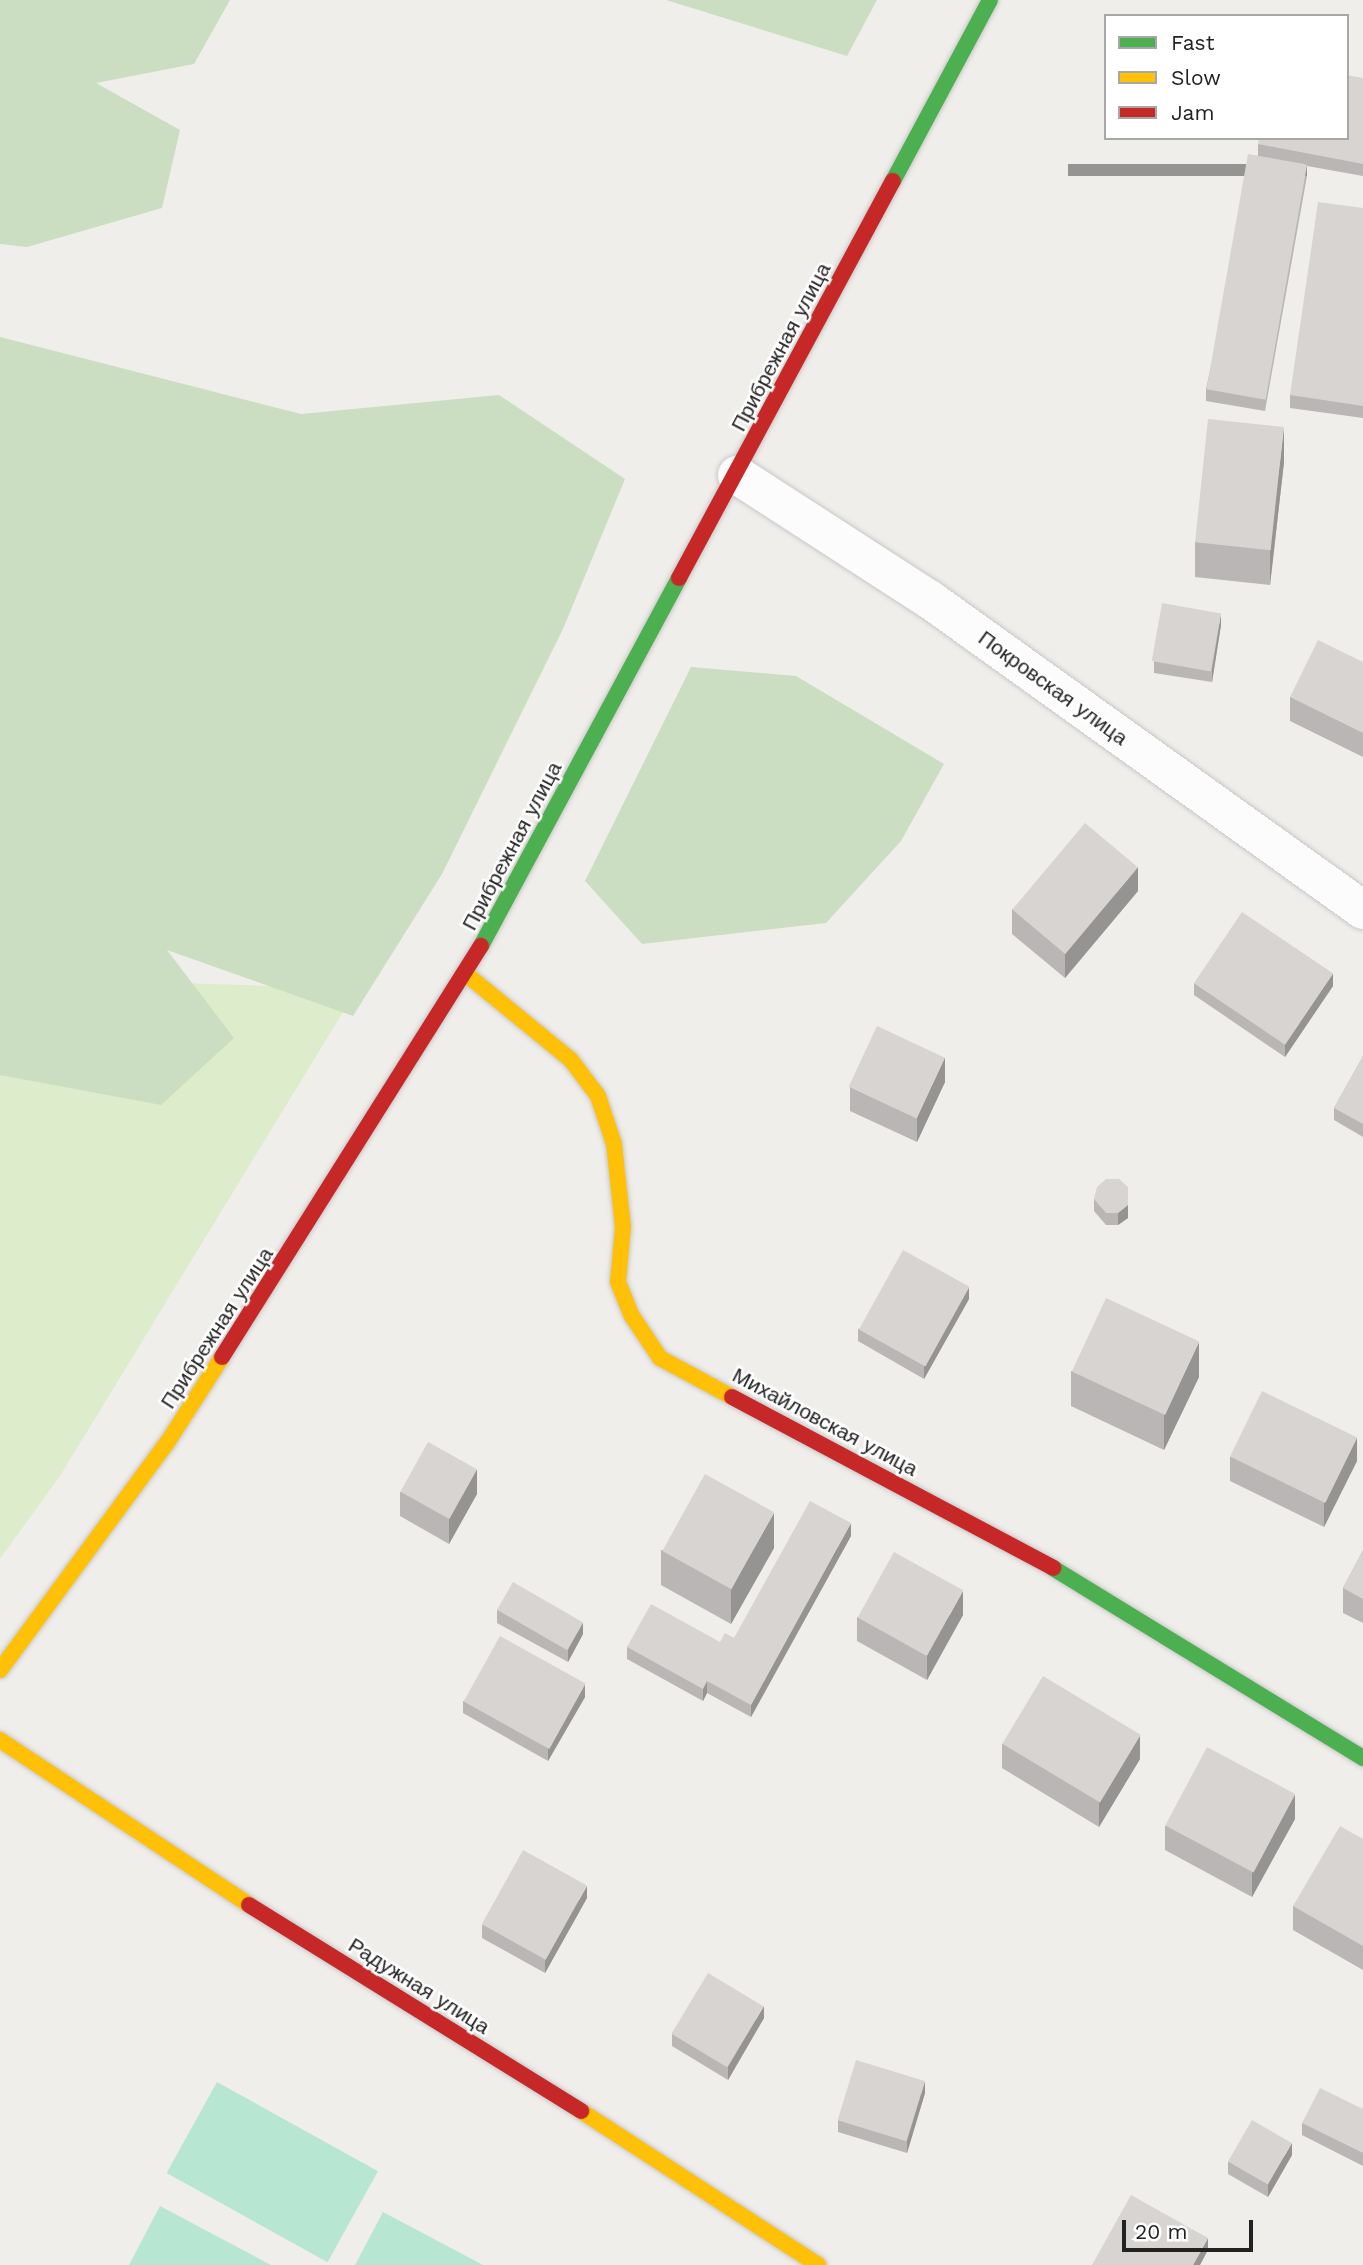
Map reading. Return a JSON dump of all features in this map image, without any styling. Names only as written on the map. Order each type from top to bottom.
[{"type":"street","name":"Прибрежная улица","points":[[0,1670],[167,1443],[466,974],[737,475],[990,0]]},
{"type":"street","name":"Покровская улица","points":[[737,475],[929,599],[1363,910]]},
{"type":"street","name":"Михайловская улица","points":[[466,974],[571,1060],[598,1096],[614,1144],[623,1227],[618,1282],[632,1316],[660,1358],[1055,1568],[1363,1758]]},
{"type":"street","name":"Радужная улица","points":[[0,1740],[204,1877],[630,2142],[818,2265]]},
{"type":"green space","points":[[0,0],[230,0],[194,64],[96,83],[180,130],[162,208],[27,247],[0,244]]},
{"type":"green space","points":[[666,0],[877,0],[847,56]]},
{"type":"green space","points":[[0,337],[301,414],[499,395],[625,479],[563,629],[442,874],[353,1016],[167,950],[234,1038],[161,1105],[0,1075]]},
{"type":"green space","points":[[691,667],[796,676],[944,764],[901,841],[826,923],[642,944],[585,881]]},
{"type":"green space","points":[[0,977],[357,989],[60,1476],[0,1559]]},
{"type":"green space","points":[[217,2082],[378,2171],[328,2262],[167,2173]]},
{"type":"green space","points":[[160,2206],[271,2265],[129,2265]]},
{"type":"green space","points":[[383,2212],[483,2265],[355,2265]]},
{"type":"building","points":[[1349,75],[1363,78],[1363,164],[1258,144],[1259,140],[1349,140]]},
{"type":"building","points":[[1248,154],[1307,164],[1266,400],[1206,389]]},
{"type":"building","points":[[1318,202],[1363,208],[1363,406],[1290,395]]},
{"type":"building","points":[[1208,419],[1284,427],[1271,550],[1195,542]]},
{"type":"building","points":[[1162,603],[1221,613],[1211,672],[1152,661]]},
{"type":"building","points":[[1318,640],[1363,662],[1363,733],[1290,697]]},
{"type":"building","points":[[1085,823],[1138,867],[1065,954],[1012,910]]},
{"type":"building","points":[[1242,912],[1333,974],[1285,1045],[1194,983]]},
{"type":"building","points":[[877,1026],[945,1058],[917,1118],[849,1087]]},
{"type":"building","points":[[1363,1056],[1363,1124],[1334,1108]]},
{"type":"building","points":[[1106,1179],[1119,1179],[1128,1187],[1128,1205],[1118,1213],[1106,1213],[1094,1199],[1097,1187]]},
{"type":"building","points":[[903,1250],[969,1287],[925,1366],[859,1330]]},
{"type":"building","points":[[1106,1298],[1199,1342],[1165,1415],[1072,1371]]},
{"type":"building","points":[[1262,1391],[1357,1437],[1325,1503],[1230,1457]]},
{"type":"building","points":[[428,1442],[477,1469],[449,1519],[400,1492]]},
{"type":"building","points":[[705,1474],[774,1512],[731,1589],[662,1551]]},
{"type":"building","points":[[810,1501],[851,1523],[751,1705],[707,1681],[703,1689],[627,1647],[651,1604],[720,1642],[725,1633],[734,1638]]},
{"type":"building","points":[[1363,1550],[1363,1599],[1343,1588]]},
{"type":"building","points":[[894,1552],[963,1590],[927,1656],[858,1618]]},
{"type":"building","points":[[513,1582],[583,1622],[567,1650],[497,1610]]},
{"type":"building","points":[[500,1636],[586,1684],[549,1749],[464,1702]]},
{"type":"building","points":[[1043,1676],[1141,1735],[1100,1802],[1002,1744]]},
{"type":"building","points":[[1207,1747],[1295,1794],[1254,1873],[1165,1826]]},
{"type":"building","points":[[1340,1826],[1363,1839],[1363,1946],[1293,1906]]},
{"type":"building","points":[[523,1850],[587,1885],[546,1960],[482,1924]]},
{"type":"building","points":[[708,1973],[764,2006],[727,2067],[671,2034]]},
{"type":"building","points":[[856,2060],[925,2081],[906,2141],[838,2120]]},
{"type":"building","points":[[1320,2088],[1363,2109],[1363,2153],[1302,2123]]},
{"type":"building","points":[[1252,2120],[1292,2143],[1268,2185],[1228,2162]]},
{"type":"building","points":[[1131,2195],[1208,2238],[1193,2265],[1092,2265]]},
{"type":"traffic: fast","points":[[893,181],[990,0]]},
{"type":"traffic: fast","points":[[481,946],[679,578]]},
{"type":"traffic: fast","points":[[1053,1568],[1363,1758]]},
{"type":"traffic: slow","points":[[466,974],[571,1060],[598,1096],[614,1144],[623,1227],[618,1282],[632,1316],[660,1358],[732,1397]]},
{"type":"traffic: slow","points":[[0,1670],[167,1443],[222,1357]]},
{"type":"traffic: slow","points":[[0,1740],[249,1905]]},
{"type":"traffic: slow","points":[[581,2111],[818,2265]]},
{"type":"traffic: jam","points":[[679,578],[893,181]]},
{"type":"traffic: jam","points":[[222,1357],[481,946]]},
{"type":"traffic: jam","points":[[732,1397],[1053,1568]]},
{"type":"traffic: jam","points":[[249,1905],[581,2111]]}]
